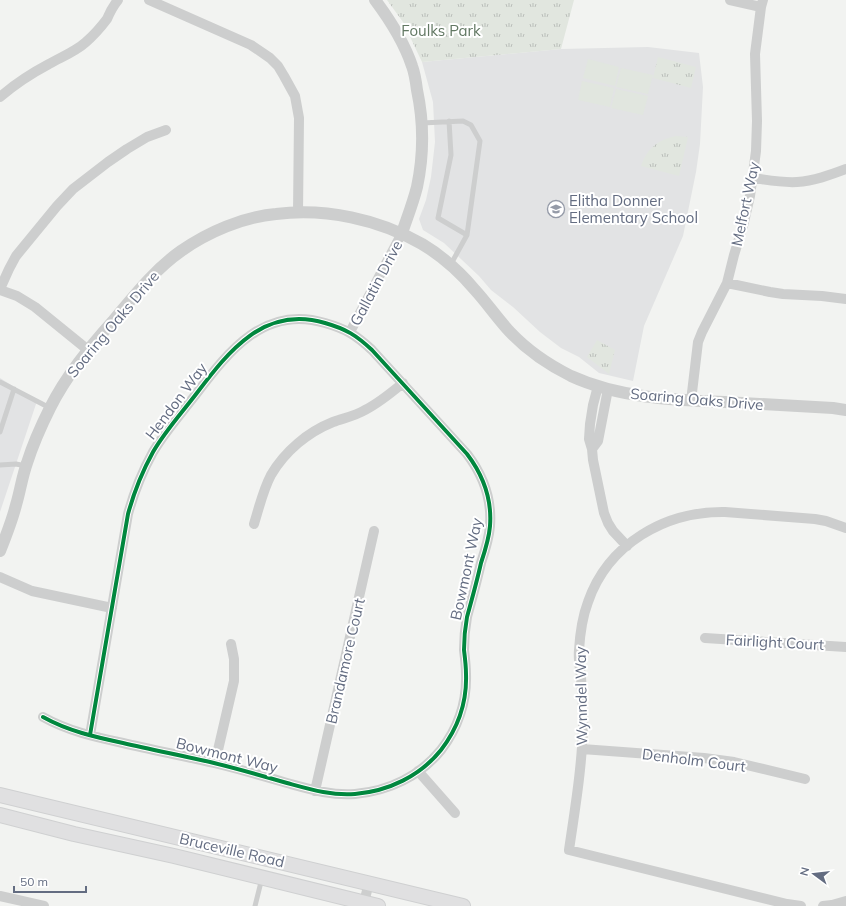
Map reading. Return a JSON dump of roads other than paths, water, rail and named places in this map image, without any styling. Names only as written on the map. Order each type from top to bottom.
[{"type":"main road","name":"Bruceville Road","points":[[0,795],[463,906]]},
{"type":"main road","name":"Bruceville Road","points":[[0,815],[74,834],[262,877],[363,904],[378,906]]},
{"type":"street","points":[[0,97],[21,81],[48,64],[86,43],[101,27],[112,7],[118,0]]},
{"type":"street","points":[[148,0],[251,45],[270,58],[278,66],[294,96],[299,118],[298,213]]},
{"type":"street","points":[[375,0],[386,14],[399,36],[413,67],[421,110],[421,164],[414,197],[402,233]]},
{"type":"street","points":[[730,0],[762,4]]},
{"type":"street","name":"Melfort Way","points":[[691,401],[698,342],[727,283],[743,226],[753,178],[757,121],[755,54],[762,4]]},
{"type":"street","points":[[88,350],[35,307],[17,296],[0,290],[6,274],[16,256],[73,189],[127,149],[147,137],[166,130]]},
{"type":"street","points":[[753,178],[780,182],[796,182],[818,179],[846,169]]},
{"type":"street","name":"Soaring Oaks Drive","points":[[0,552],[10,527],[26,466],[38,434],[58,392],[88,350],[146,281],[181,251],[210,234],[231,225],[253,218],[275,214],[318,213],[341,215],[385,226],[402,233],[442,258],[460,273],[512,334],[529,349],[570,375],[603,387],[631,394],[691,401],[833,408],[846,410]]},
{"type":"street","name":"Gallatin Drive","points":[[350,332],[402,233]]},
{"type":"street","points":[[727,283],[783,294],[846,299]]},
{"type":"street","name":"Hendon Way","points":[[90,736],[128,514],[134,492],[159,442],[219,364],[253,333],[284,321],[306,319],[317,320],[350,332]]},
{"type":"street","name":"Bowmont Way","points":[[43,717],[65,728],[90,736],[215,764],[315,791],[344,794],[355,794],[385,789],[418,771],[442,749],[453,732],[464,703],[466,683],[464,650],[465,627],[488,538],[490,527],[490,505],[484,483],[474,463],[467,454],[372,350],[350,332]]},
{"type":"street","points":[[254,524],[267,484],[277,466],[290,450],[307,436],[320,428],[334,421],[355,415],[370,408],[403,384]]},
{"type":"street","points":[[603,387],[598,441],[592,449],[593,460],[604,513],[608,524],[627,546]]},
{"type":"street","name":"Wynndel Way","points":[[801,906],[569,850],[584,724],[579,652],[584,614],[592,592],[598,581],[611,562],[627,546],[646,532],[668,521],[684,516],[702,513],[725,512],[815,519],[846,528]]},
{"type":"street","name":"Brandamore Court","points":[[315,791],[374,530]]},
{"type":"street","points":[[0,577],[32,591],[112,608]]},
{"type":"street","name":"Fairlight Court","points":[[705,638],[846,647]]},
{"type":"street","points":[[215,764],[234,681],[235,670],[231,644]]},
{"type":"street","name":"Denholm Court","points":[[582,749],[704,758],[734,762],[804,779]]},
{"type":"street","points":[[418,771],[455,813]]},
{"type":"street","points":[[363,904],[369,883]]},
{"type":"street","points":[[0,896],[44,906]]},
{"type":"street","points":[[823,906],[846,901]]},
{"type":"lane","points":[[450,121],[451,155],[438,218],[468,235]]},
{"type":"lane","points":[[422,123],[463,121],[471,125],[480,142],[468,235],[450,265]]},
{"type":"lane","points":[[0,382],[50,408]]},
{"type":"lane","points":[[0,432],[14,389]]},
{"type":"lane","points":[[0,465],[16,464],[26,466]]},
{"type":"lane","points":[[255,906],[262,877]]},
{"type":"place","name":"Elitha Donner Elementary School","points":[[556,209]]},
{"type":"park label","name":"Foulks Park","points":[[441,30]]}]
